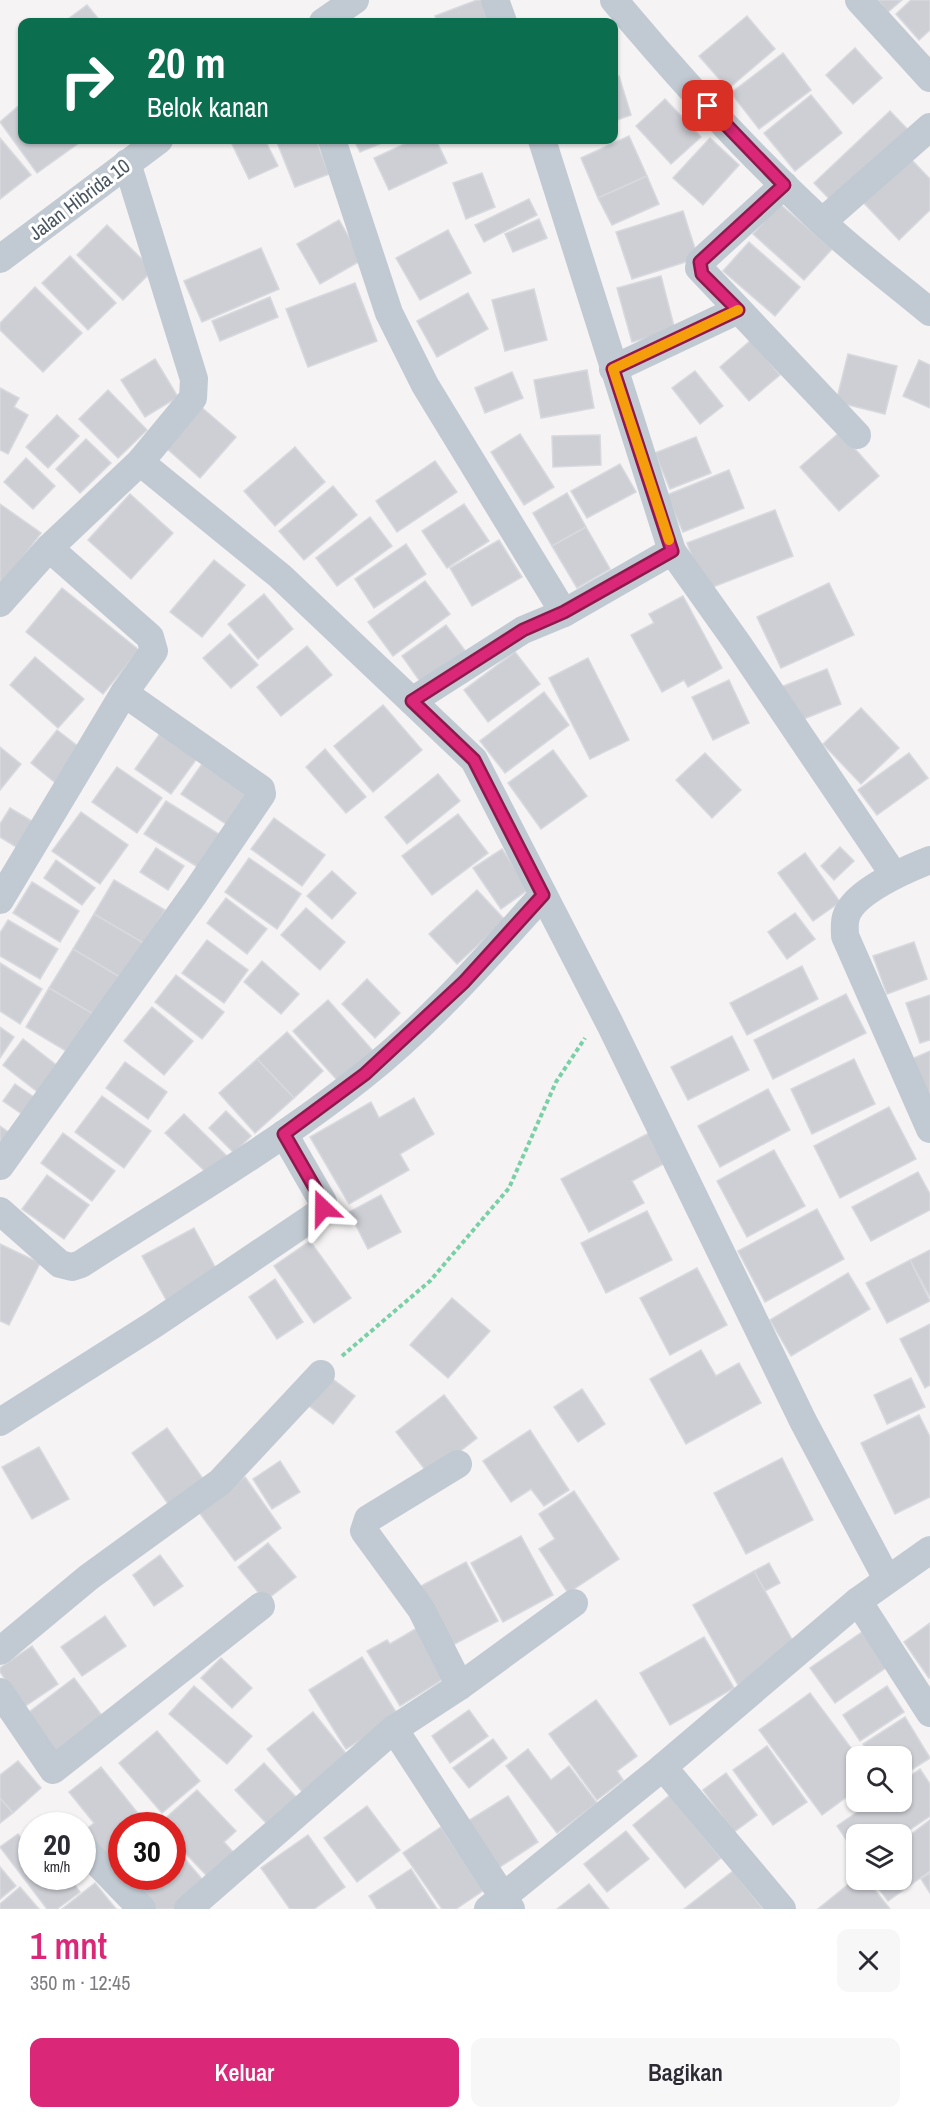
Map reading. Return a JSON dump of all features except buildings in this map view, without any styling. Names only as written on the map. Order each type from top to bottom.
[{"type":"street","points":[[329,18],[355,0]]},
{"type":"street","points":[[495,0],[502,18]]},
{"type":"street","points":[[614,0],[659,54],[784,185],[822,222],[930,312]]},
{"type":"street","points":[[859,0],[930,78]]},
{"type":"street","points":[[822,222],[930,127]]},
{"type":"street","name":"Jalan Hibrida 10","points":[[0,258],[153,144]]},
{"type":"street","points":[[333,144],[389,314],[425,385],[564,612]]},
{"type":"street","points":[[543,144],[672,551],[738,644],[894,875]]},
{"type":"street","points":[[0,603],[49,548],[140,462],[193,398],[194,385],[127,163]]},
{"type":"street","points":[[784,185],[700,262],[702,274],[857,435]]},
{"type":"street","points":[[613,369],[738,310]]},
{"type":"street","points":[[140,462],[280,576],[474,760],[610,1024],[803,1421],[887,1580]]},
{"type":"street","points":[[0,900],[124,693],[154,651],[154,644],[150,637],[49,548]]},
{"type":"street","points":[[412,701],[523,630],[564,612],[672,551]]},
{"type":"street","points":[[0,1166],[195,893],[262,794],[261,789],[124,693]]},
{"type":"street","points":[[930,861],[894,875],[852,906],[845,918],[845,936],[930,1129]]},
{"type":"street","points":[[0,1211],[60,1264],[72,1267],[284,1134],[365,1074],[464,982],[543,895]]},
{"type":"street","points":[[0,1422],[153,1325],[319,1213],[323,1202],[284,1134]]},
{"type":"street","points":[[0,1651],[89,1577],[220,1482],[321,1374]]},
{"type":"street","points":[[458,1464],[368,1519],[364,1531],[421,1609],[460,1686]]},
{"type":"street","points":[[394,1729],[500,1905],[858,1600],[930,1550]]},
{"type":"street","points":[[858,1600],[930,1713]]},
{"type":"street","points":[[188,1909],[394,1729],[460,1686],[574,1603]]},
{"type":"street","points":[[0,1692],[53,1770],[261,1606]]},
{"type":"street","points":[[663,1767],[782,1909]]},
{"type":"street","points":[[96,1861],[142,1909]]},
{"type":"path","points":[[321,1374],[430,1281],[509,1188],[556,1082],[582,1039],[610,1024]]},
{"type":"slow traffic","points":[[669,540],[613,369],[738,310]]},
{"type":"route","points":[[323,1208],[323,1202],[284,1134],[365,1074],[464,982],[543,895],[474,760],[412,701],[523,630],[564,612],[672,551],[613,369],[738,310],[702,274],[699,268],[700,262],[784,185],[708,106]]}]
